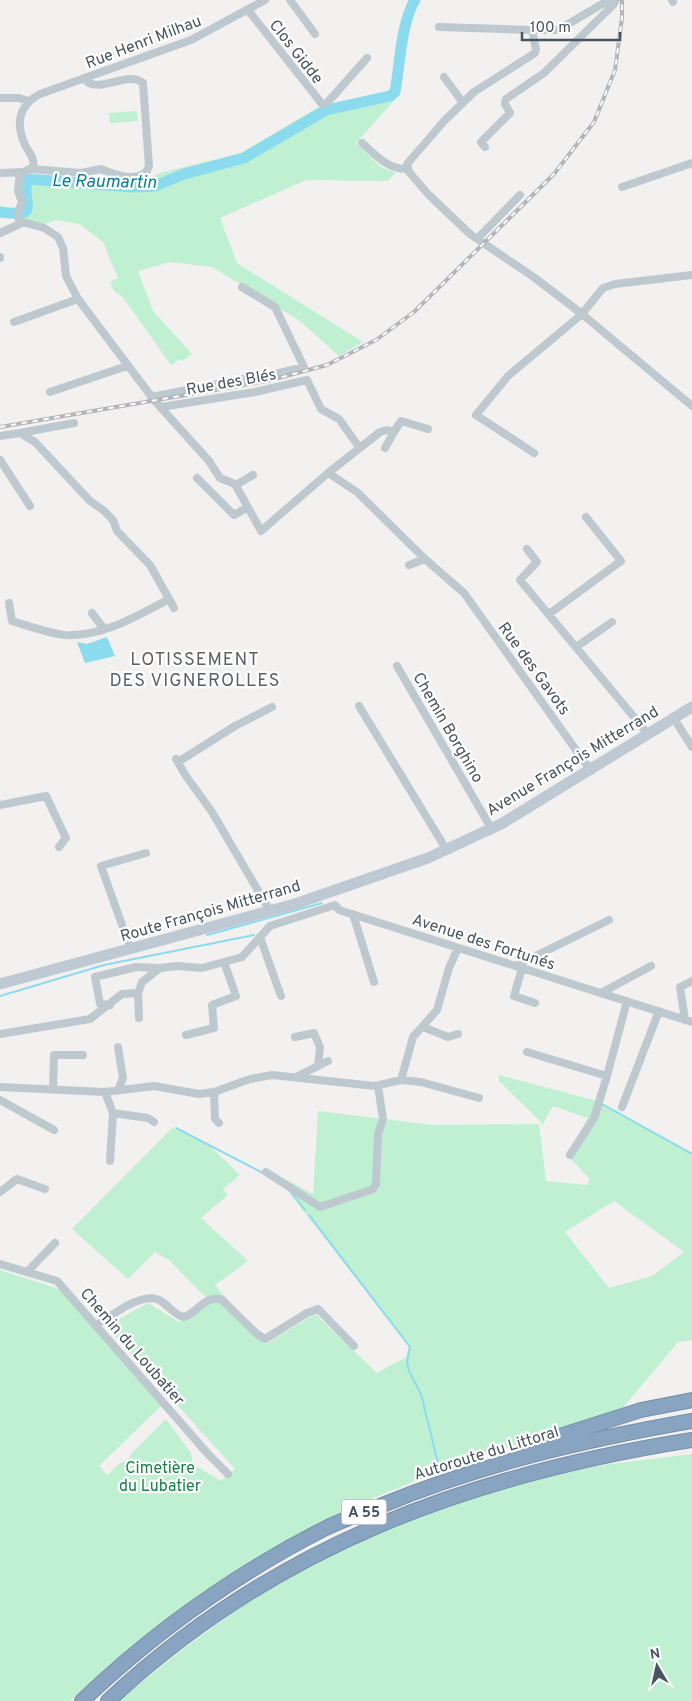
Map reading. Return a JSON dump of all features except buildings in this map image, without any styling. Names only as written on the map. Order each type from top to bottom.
[{"type":"highway","points":[[326,1528],[381,1498],[455,1470],[623,1416],[692,1400]]},
{"type":"highway","name":"Autoroute du Littoral","points":[[82,1701],[110,1674],[176,1622],[244,1575],[326,1528],[423,1488],[492,1465],[591,1440],[692,1421]]},
{"type":"highway","name":"Autoroute du Littoral","points":[[108,1701],[184,1638],[255,1589],[362,1532],[422,1507],[533,1472],[626,1450],[692,1440]]},
{"type":"highway","points":[[533,1472],[692,1449]]},
{"type":"main road","name":"Avenue François Mitterrand","points":[[356,884],[446,849],[491,828],[591,771],[673,717],[692,707]]},
{"type":"main road","name":"Route François Mitterrand","points":[[72,966],[270,911],[356,884]]},
{"type":"main road","points":[[0,984],[72,966]]},
{"type":"main road","points":[[0,990],[72,966]]},
{"type":"street","name":"Rue Henri Milhau","points":[[28,101],[40,94],[191,40],[265,0]]},
{"type":"street","points":[[290,0],[315,34]]},
{"type":"street","points":[[439,27],[558,30],[609,0]]},
{"type":"street","points":[[475,136],[483,145],[509,115],[505,104],[506,99],[550,67],[616,0]]},
{"type":"street","name":"Clos Gidde","points":[[248,10],[322,104],[327,102],[367,58]]},
{"type":"street","points":[[532,30],[535,53],[476,90],[409,161],[408,169],[434,200],[470,234],[582,314],[692,406]]},
{"type":"street","points":[[444,77],[463,103]]},
{"type":"street","points":[[0,173],[20,172],[31,169],[82,174],[101,169],[113,175],[140,176],[147,172],[150,166],[143,83],[133,79],[93,84],[87,83],[84,78]]},
{"type":"street","points":[[0,98],[20,98],[28,101],[22,110],[21,118],[24,142],[34,163],[31,169]]},
{"type":"street","points":[[362,144],[384,163],[399,169],[408,169]]},
{"type":"street","points":[[622,187],[692,163]]},
{"type":"street","points":[[0,233],[19,218],[22,202],[18,191],[20,172]]},
{"type":"street","points":[[478,238],[520,195]]},
{"type":"street","points":[[19,218],[44,228],[60,240],[66,276],[78,299],[151,397],[209,461],[220,478],[236,485],[261,531],[359,447],[380,432],[387,430],[394,432]]},
{"type":"street","points":[[534,453],[476,415],[508,376],[582,314],[603,288],[615,284],[692,276]]},
{"type":"street","name":"Rue des Blés","points":[[151,397],[301,370],[305,366],[275,307],[242,287]]},
{"type":"street","points":[[14,322],[78,299]]},
{"type":"street","points":[[50,392],[127,366]]},
{"type":"street","points":[[253,379],[255,392]]},
{"type":"street","name":"Rue des Blés","points":[[161,407],[255,392],[307,380],[321,409],[338,419],[359,447]]},
{"type":"street","points":[[385,448],[403,421],[428,429]]},
{"type":"street","points":[[0,436],[74,423]]},
{"type":"street","points":[[20,432],[35,442],[90,501],[113,520],[116,531],[150,565],[174,608]]},
{"type":"street","points":[[0,460],[30,506]]},
{"type":"street","name":"Rue des Gavots","points":[[328,473],[356,492],[425,560],[464,593],[591,771]]},
{"type":"street","points":[[236,485],[253,475]]},
{"type":"street","points":[[197,478],[234,515],[248,507]]},
{"type":"street","points":[[549,614],[621,562],[586,517]]},
{"type":"street","points":[[526,549],[537,562],[520,580],[648,734]]},
{"type":"street","points":[[409,565],[425,560]]},
{"type":"street","points":[[9,603],[12,621],[64,635],[90,634],[124,622],[169,599]]},
{"type":"street","points":[[92,613],[104,629]]},
{"type":"street","points":[[576,647],[612,622]]},
{"type":"street","name":"Chemin Borghino","points":[[398,666],[491,828]]},
{"type":"street","points":[[359,706],[446,849]]},
{"type":"street","points":[[270,911],[212,812],[177,761],[235,726],[272,707]]},
{"type":"street","points":[[673,717],[692,747]]},
{"type":"street","points":[[0,805],[46,796],[66,838],[58,847]]},
{"type":"street","points":[[131,950],[101,866],[146,853]]},
{"type":"street","name":"Avenue des Fortunés","points":[[260,937],[270,926],[299,919],[335,905],[339,910],[689,1021]]},
{"type":"street","points":[[353,914],[374,982]]},
{"type":"street","points":[[535,1003],[514,996],[519,967],[609,920]]},
{"type":"street","points":[[110,1005],[100,1004],[95,977],[136,967],[160,968],[177,966],[202,968],[242,957],[260,937],[281,996]]},
{"type":"street","points":[[401,1080],[414,1037],[437,1010],[449,968],[458,948]]},
{"type":"street","points":[[186,1035],[214,1028],[212,1006],[236,996],[224,962]]},
{"type":"street","points":[[601,993],[651,966]]},
{"type":"street","points":[[139,1018],[138,992],[142,982],[160,968]]},
{"type":"street","points":[[689,1021],[680,987],[692,981]]},
{"type":"street","points":[[0,1034],[90,1019],[122,994],[138,992]]},
{"type":"street","points":[[570,1156],[594,1118],[627,1001]]},
{"type":"street","points":[[622,1107],[659,1012]]},
{"type":"street","points":[[423,1028],[448,1037],[458,1034]]},
{"type":"street","points":[[295,1037],[314,1033],[320,1047],[318,1066]]},
{"type":"street","points":[[118,1047],[123,1078],[118,1090]]},
{"type":"street","points":[[527,1052],[606,1076]]},
{"type":"street","points":[[53,1089],[54,1055],[83,1055]]},
{"type":"street","points":[[295,1078],[328,1061]]},
{"type":"street","points":[[0,1087],[105,1092],[154,1086],[199,1094],[214,1092],[250,1079],[272,1075],[378,1086],[401,1080],[421,1082],[479,1098]]},
{"type":"street","points":[[266,1172],[320,1207],[373,1189],[376,1181],[378,1134],[383,1120],[378,1086]]},
{"type":"street","points":[[105,1092],[113,1113],[110,1161]]},
{"type":"street","points":[[214,1092],[215,1119],[218,1123]]},
{"type":"street","points":[[0,1100],[54,1130]]},
{"type":"street","points":[[113,1113],[148,1118],[154,1122]]},
{"type":"street","points":[[0,1192],[17,1179],[45,1189]]},
{"type":"street","points":[[27,1272],[55,1243]]},
{"type":"street","name":"Chemin du Loubatier","points":[[0,1264],[57,1281],[212,1460],[228,1474]]},
{"type":"street","points":[[96,1325],[132,1302],[150,1298],[158,1299],[178,1316],[184,1317],[207,1301],[215,1298],[222,1300],[257,1334],[266,1339],[318,1308],[354,1346]]},
{"type":"green space","points":[[391,90],[399,95],[356,143],[381,167],[396,173],[387,181],[306,180],[220,218],[237,263],[363,342],[339,356],[300,321],[212,267],[170,262],[138,271],[153,311],[192,354],[182,361],[180,359],[171,365],[122,296],[115,292],[110,282],[118,278],[103,242],[79,224],[56,220],[42,225],[22,221],[26,175],[140,182],[163,172],[241,153],[317,108]]},
{"type":"green space","points":[[137,111],[138,121],[110,123],[109,113]]},
{"type":"green space","name":"Cimetière du Lubatier","points":[[499,1075],[597,1101],[692,1153],[692,1340],[678,1342],[621,1410],[445,1469],[351,1507],[284,1542],[206,1590],[131,1647],[70,1701],[0,1701],[0,1270],[62,1290],[161,1406],[99,1466],[107,1475],[120,1463],[128,1460],[132,1453],[166,1419],[191,1453],[193,1464],[221,1481],[235,1469],[106,1326],[148,1303],[179,1322],[211,1303],[169,1260],[155,1252],[128,1279],[72,1229],[172,1128],[209,1145],[240,1175],[223,1189],[228,1195],[201,1218],[248,1261],[215,1285],[266,1344],[315,1314],[377,1373],[406,1357],[409,1347],[285,1187],[266,1169],[313,1194],[318,1111],[434,1125],[539,1124],[546,1181],[588,1185],[589,1178],[567,1155],[588,1118],[553,1106],[543,1124],[499,1081]],"holes":[[[614,1201],[684,1252],[652,1276],[609,1288],[565,1232]]]},
{"type":"green space","points":[[692,1454],[692,1701],[118,1701],[182,1650],[265,1589],[335,1553],[438,1507],[539,1477],[604,1465]]},
{"type":"water","points":[[107,637],[115,656],[85,663],[77,642],[87,644]]},
{"type":"waterway","name":"Le Raumartin","points":[[0,212],[22,213],[26,211],[27,179],[133,187],[155,186],[184,174],[244,158],[326,110],[390,96],[395,92],[404,32],[410,9],[415,0]]},
{"type":"waterway","points":[[207,935],[322,903]]},
{"type":"waterway","points":[[0,996],[104,965],[254,935]]},
{"type":"waterway","points":[[602,1104],[692,1154]]},
{"type":"waterway","points":[[176,1128],[263,1173]]},
{"type":"waterway","points":[[291,1192],[305,1210]]},
{"type":"waterway","points":[[309,1215],[410,1347],[407,1362],[409,1371],[421,1394],[439,1467]]},
{"type":"railway","points":[[0,427],[267,381],[327,365],[376,340],[414,312],[554,174],[594,122],[615,70],[622,18],[622,0]]},
{"type":"district","name":"LOTISSEMENT DES VIGNEROLLES","points":[[195,670]]}]
